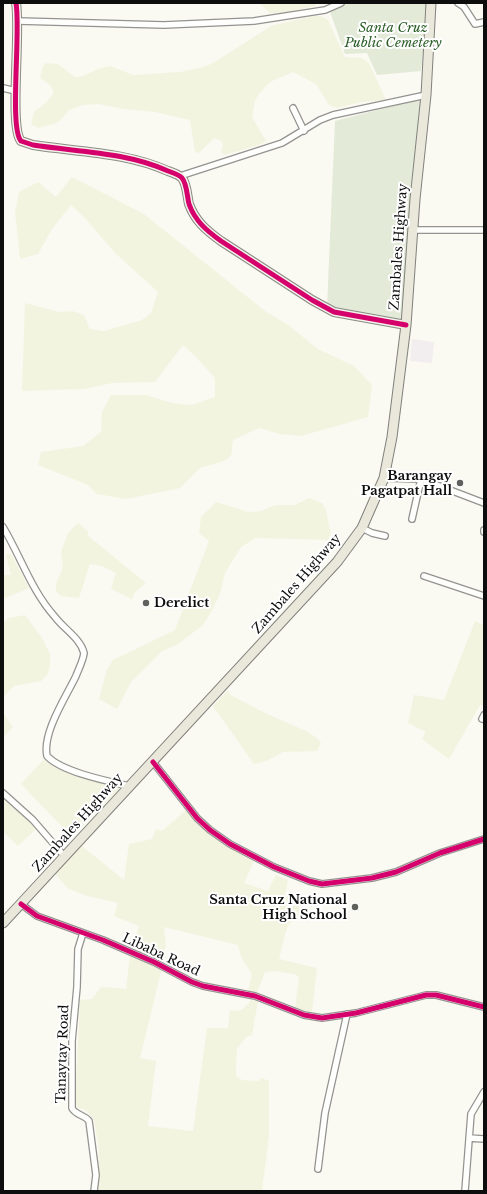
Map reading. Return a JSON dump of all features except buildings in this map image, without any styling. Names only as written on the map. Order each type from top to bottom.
[{"type":"main road","name":"Zambales Highway","points":[[3,923],[337,562],[362,528],[384,478],[392,438],[406,325],[413,230],[426,95],[431,3]]},
{"type":"street","points":[[16,3],[18,21],[16,92],[18,138],[26,144],[133,158],[154,164],[180,176],[184,180],[190,205],[196,219],[208,232],[220,241],[312,300],[334,312],[406,325]]},
{"type":"street","points":[[18,21],[164,25],[254,21],[325,10],[341,3]]},
{"type":"street","points":[[458,3],[464,7],[475,24],[484,22]]},
{"type":"street","points":[[3,88],[16,92]]},
{"type":"street","points":[[180,176],[282,143],[320,120],[333,115],[426,95]]},
{"type":"street","points":[[293,108],[304,131]]},
{"type":"street","points":[[413,230],[484,230]]},
{"type":"street","points":[[384,478],[421,479],[484,503]]},
{"type":"street","points":[[412,519],[421,479]]},
{"type":"street","points":[[3,527],[34,590],[55,618],[77,640],[84,652],[81,665],[47,738],[47,756],[56,763],[81,773],[129,786]]},
{"type":"street","points":[[362,528],[372,533],[385,536]]},
{"type":"street","points":[[424,576],[484,596]]},
{"type":"street","points":[[153,762],[197,818],[210,830],[230,844],[274,867],[309,881],[322,884],[372,878],[396,872],[440,853],[484,839]]},
{"type":"street","points":[[3,793],[33,820],[65,857]]},
{"type":"street","name":"Libaba Road","points":[[21,904],[36,916],[83,933],[156,963],[179,976],[203,986],[255,996],[304,1015],[322,1018],[347,1014],[426,995],[484,1007]]},
{"type":"street","name":"Tanaytay Road","points":[[83,933],[78,949],[77,987],[72,1041],[72,1108],[75,1113],[87,1117],[89,1121],[96,1176],[94,1191]]},
{"type":"street","points":[[318,1169],[325,1113],[347,1014]]},
{"type":"street","points":[[464,1191],[471,1114],[484,1092]]},
{"type":"street","points":[[469,1138],[484,1139]]},
{"type":"shaded area","points":[[412,339],[434,342],[432,363],[410,361]]},
{"type":"green space","points":[[259,3],[315,3],[315,6],[279,14],[270,13]]},
{"type":"green space","name":"Santa Cruz Public Cemetery","points":[[333,3],[428,3],[421,71],[377,75],[367,53],[345,54],[328,6]]},
{"type":"green space","points":[[313,16],[321,16],[328,20],[345,57],[362,58],[369,63],[386,100],[361,102],[337,108],[329,105],[316,84],[293,72],[270,82],[255,101],[252,117],[266,141],[259,145],[224,155],[221,152],[223,144],[221,141],[214,138],[199,153],[195,152],[190,120],[155,112],[123,109],[99,104],[83,105],[69,110],[61,120],[54,124],[38,128],[31,124],[34,112],[47,102],[54,92],[50,85],[40,78],[43,66],[46,63],[58,64],[75,77],[83,76],[98,69],[110,66],[133,75],[180,72],[204,67],[215,62],[271,26]]},
{"type":"green space","points":[[420,99],[401,320],[327,307],[335,121]]},
{"type":"green space","points":[[72,177],[144,214],[265,311],[288,325],[318,349],[354,366],[372,385],[368,417],[301,436],[280,434],[259,428],[233,440],[231,456],[224,461],[200,468],[180,488],[126,499],[97,494],[88,485],[38,465],[41,452],[83,446],[101,432],[102,412],[111,395],[146,395],[172,403],[192,405],[215,397],[215,378],[183,345],[155,382],[112,383],[85,389],[22,391],[25,303],[59,312],[72,311],[84,315],[90,329],[104,331],[142,320],[151,313],[158,292],[115,253],[85,218],[71,205],[52,229],[38,254],[20,259],[15,212],[19,192],[38,182],[56,197]]},
{"type":"green space","points":[[309,498],[322,503],[326,511],[331,534],[328,540],[256,538],[241,547],[225,573],[220,594],[202,626],[178,644],[161,652],[131,682],[117,709],[99,699],[107,669],[113,660],[175,630],[209,541],[199,533],[201,517],[216,502],[248,512],[261,511],[276,505],[295,505]]},
{"type":"green space","points":[[78,523],[89,532],[87,535],[146,583],[135,592],[132,599],[111,589],[116,573],[102,566],[90,564],[79,598],[61,596],[56,591],[56,584],[63,567],[61,552],[68,533]]},
{"type":"green space","points":[[11,554],[29,588],[3,599],[3,575],[11,575],[6,555]]},
{"type":"green space","points":[[25,615],[42,638],[50,654],[48,674],[41,681],[14,686],[4,696],[3,701],[3,623],[9,618]]},
{"type":"green space","points":[[475,621],[484,625],[484,705],[480,705],[449,759],[422,739],[426,732],[408,723],[414,695],[444,700]]},
{"type":"green space","points":[[228,690],[229,694],[265,713],[306,731],[317,738],[321,743],[317,751],[283,752],[266,761],[254,764],[213,706]]},
{"type":"green space","points":[[3,709],[4,714],[13,727],[3,738]]},
{"type":"green space","points":[[45,758],[64,769],[122,786],[72,837],[21,784]]},
{"type":"green space","points":[[3,796],[38,827],[18,846],[3,832]]},
{"type":"green space","points":[[187,809],[214,836],[229,847],[255,859],[244,883],[268,891],[276,875],[288,880],[285,895],[301,899],[298,918],[290,923],[286,931],[279,959],[317,968],[312,1012],[295,1008],[299,977],[294,974],[274,971],[265,972],[257,993],[248,991],[252,974],[241,957],[238,945],[164,927],[166,947],[158,960],[132,950],[139,926],[114,916],[118,903],[87,896],[67,888],[54,872],[59,865],[82,846],[124,880],[129,844],[152,839],[156,829],[162,831]]},
{"type":"green space","points":[[130,955],[162,968],[140,1058],[156,1061],[148,1126],[193,1131],[207,1028],[228,1028],[230,1010],[238,1011],[243,1009],[251,1000],[258,1001],[252,1035],[246,1037],[237,1049],[236,1076],[242,1080],[258,1081],[262,1078],[269,1081],[269,1136],[262,1191],[97,1191],[99,1149],[94,1120],[87,1111],[77,1107],[75,1102],[80,1000],[92,999],[101,987],[126,989]]},
{"type":"cycle path","points":[[16,3],[17,34],[15,99],[16,118],[21,141],[33,145],[119,156],[152,165],[177,175],[182,178],[185,183],[189,204],[198,221],[221,241],[312,300],[334,312],[406,325]]},
{"type":"cycle path","points":[[153,762],[197,818],[210,830],[230,844],[274,867],[309,881],[322,884],[372,878],[396,872],[440,853],[484,839]]},
{"type":"cycle path","points":[[21,904],[37,916],[103,940],[154,962],[192,982],[203,986],[255,996],[304,1015],[322,1018],[356,1013],[426,995],[436,995],[484,1007]]},
{"type":"place","name":"Barangay Pagatpat Hall","points":[[460,483]]},
{"type":"place","name":"Derelict","points":[[146,603]]},
{"type":"place","name":"Santa Cruz National High School","points":[[355,907]]}]
